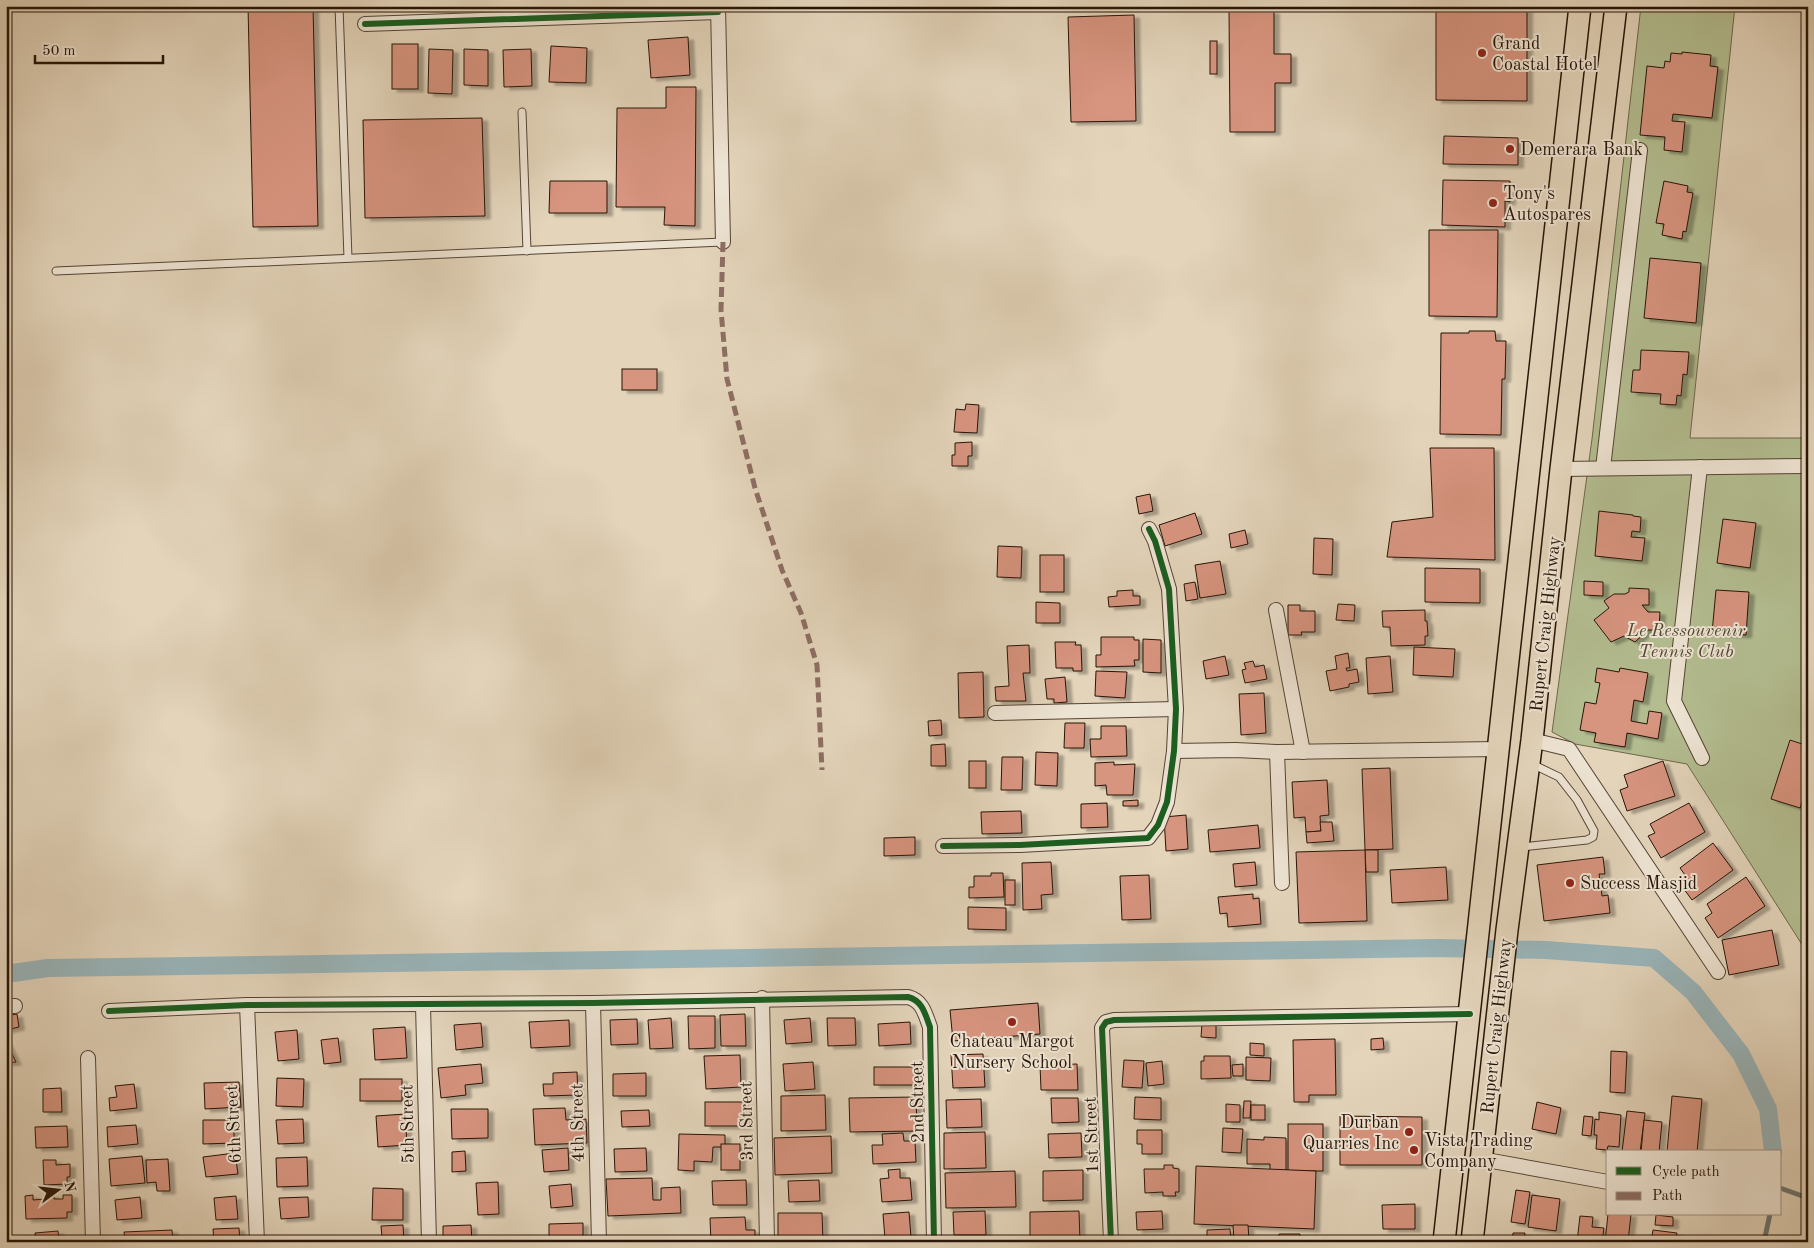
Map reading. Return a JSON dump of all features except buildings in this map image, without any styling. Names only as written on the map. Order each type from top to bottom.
[{"type":"main road","name":"Rupert Craig Highway","points":[[1444,1242],[1580,6]]},
{"type":"main road","name":"Rupert Craig Highway","points":[[1472,1242],[1507,930],[1532,740],[1561,469],[1616,6]]},
{"type":"street","points":[[365,24],[718,9],[723,242]]},
{"type":"street","points":[[1603,468],[1640,150]]},
{"type":"street","points":[[1700,466],[1674,701],[1702,758]]},
{"type":"street","points":[[1561,469],[1808,466]]},
{"type":"street","points":[[943,846],[1020,845],[1148,838],[1158,825],[1167,802],[1174,751],[1176,709],[1169,589],[1155,541],[1149,529]]},
{"type":"street","points":[[1276,610],[1302,752]]},
{"type":"street","points":[[995,713],[1176,709]]},
{"type":"street","points":[[1532,740],[1569,749],[1718,972]]},
{"type":"street","points":[[1174,751],[1302,752],[1498,749]]},
{"type":"street","points":[[1277,752],[1282,883]]},
{"type":"street","name":"2nd Street","points":[[762,998],[908,997],[916,999],[921,1005],[930,1027],[934,1242]]},
{"type":"street","points":[[108,1011],[247,1005],[593,1003],[762,998]]},
{"type":"street","name":"3rd Street","points":[[762,998],[767,1242]]},
{"type":"street","name":"4th Street","points":[[593,1003],[599,1242]]},
{"type":"street","name":"6th Street","points":[[247,1005],[257,1242]]},
{"type":"street","name":"5th Street","points":[[423,1005],[429,1242]]},
{"type":"street","name":"1st Street","points":[[1111,1242],[1102,1028],[1106,1022],[1114,1020],[1470,1014]]},
{"type":"street","points":[[88,1058],[93,1242]]},
{"type":"street","points":[[1481,1159],[1606,1182]]},
{"type":"lane","points":[[339,6],[348,258]]},
{"type":"lane","points":[[522,112],[526,251]]},
{"type":"lane","points":[[56,271],[723,242]]},
{"type":"lane","points":[[1519,848],[1587,840],[1593,837],[1594,831],[1577,800],[1559,777],[1529,763]]},
{"type":"green space","name":"Le Ressouvenir Tennis Club","points":[[1641,6],[1735,6],[1690,438],[1808,438],[1808,954],[1687,764],[1575,744],[1552,732],[1592,439]]},
{"type":"waterway","points":[[6,974],[48,968],[1438,948],[1546,950],[1654,958],[1693,992],[1741,1054],[1768,1109],[1773,1150]]},
{"type":"waterway","points":[[1782,1189],[1808,1198]]},
{"type":"waterway","points":[[1764,1242],[1770,1216]]},
{"type":"marked path","points":[[723,242],[721,310],[727,379],[755,488],[782,570],[801,613],[817,665],[822,770]]},
{"type":"cycle path","points":[[365,24],[718,12]]},
{"type":"cycle path","points":[[943,846],[1020,845],[1148,838],[1158,825],[1167,802],[1174,751],[1176,709],[1169,589],[1155,541],[1149,529]]},
{"type":"cycle path","points":[[109,1011],[247,1005],[593,1003],[908,997],[920,1005],[930,1027],[934,1242]]},
{"type":"cycle path","points":[[1111,1242],[1102,1028],[1106,1022],[1114,1020],[1470,1014]]},
{"type":"place","name":"Grand Coastal Hotel","points":[[1482,53]]},
{"type":"place","name":"Demerara Bank","points":[[1510,149]]},
{"type":"place","name":"Tony's Autospares","points":[[1493,203]]},
{"type":"place","name":"Success Masjid","points":[[1570,883]]},
{"type":"place","name":"Chateau Margot Nursery School","points":[[1012,1022]]},
{"type":"place","name":"Durban Quarries Inc","points":[[1409,1132]]},
{"type":"place","name":"Vista Trading Company","points":[[1414,1150]]}]
